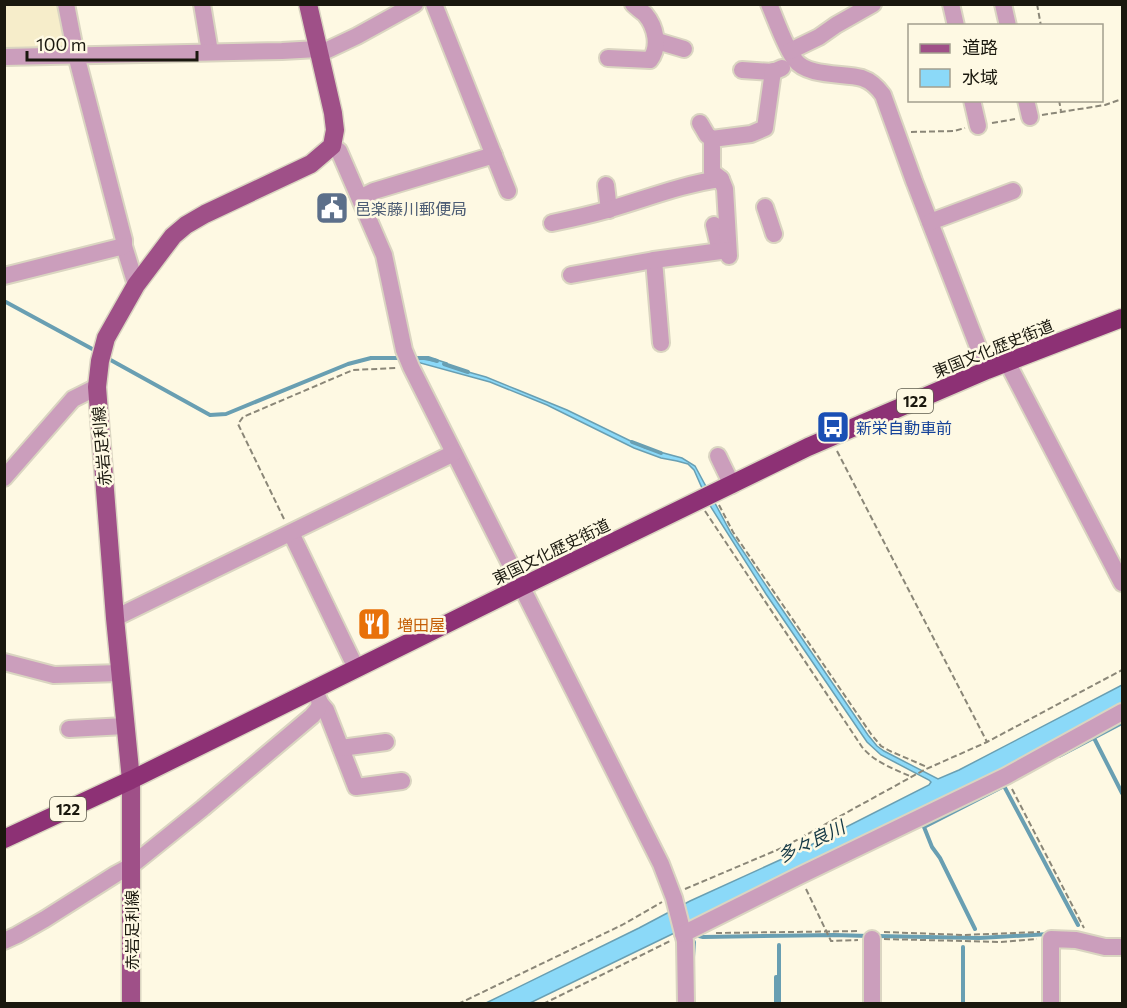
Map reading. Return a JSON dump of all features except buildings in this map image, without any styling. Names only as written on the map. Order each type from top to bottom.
[{"type":"highway","name":"東国文化歴史街道","points":[[4,839],[317,696],[356,668],[830,437],[987,370],[1122,318]]},
{"type":"main road","points":[[308,4],[333,113],[335,130],[332,146]]},
{"type":"main road","name":"赤岩足利線","points":[[131,1004],[131,780],[114,618],[97,387],[100,361],[106,338],[136,285],[173,236],[205,214],[311,164],[332,146]]},
{"type":"street","points":[[66,4],[76,55],[136,285]]},
{"type":"street","points":[[202,4],[210,52]]},
{"type":"street","points":[[4,57],[318,52],[357,36],[415,4]]},
{"type":"street","points":[[434,4],[508,191]]},
{"type":"street","points":[[608,58],[650,60],[654,54],[657,40],[646,16],[633,4]]},
{"type":"street","points":[[769,4],[793,56],[807,69],[863,78],[876,86],[884,95],[896,133],[987,370]]},
{"type":"street","points":[[742,70],[773,71],[836,25],[873,4]]},
{"type":"street","points":[[951,4],[956,24]]},
{"type":"street","points":[[1003,4],[1008,24]]},
{"type":"street","points":[[657,40],[684,49]]},
{"type":"street","points":[[700,123],[706,135],[711,139],[751,134],[765,128],[773,71]]},
{"type":"street","points":[[972,102],[978,126]]},
{"type":"street","points":[[711,139],[712,172],[721,179],[725,189],[726,252]]},
{"type":"street","points":[[332,146],[339,151],[384,255],[404,350],[411,367],[661,864],[674,898],[685,941],[686,1004]]},
{"type":"street","points":[[360,198],[374,191],[494,155]]},
{"type":"street","points":[[552,224],[609,210],[672,189],[721,179]]},
{"type":"street","points":[[606,185],[609,210]]},
{"type":"street","points":[[930,222],[1013,192]]},
{"type":"street","points":[[765,207],[774,234]]},
{"type":"street","points":[[714,225],[726,252]]},
{"type":"street","points":[[4,276],[124,246]]},
{"type":"street","points":[[572,275],[654,260],[726,252]]},
{"type":"street","points":[[654,260],[661,343]]},
{"type":"street","points":[[1007,363],[1122,583]]},
{"type":"street","points":[[4,478],[74,399],[97,387]]},
{"type":"street","points":[[114,618],[454,453]]},
{"type":"street","points":[[718,456],[732,485]]},
{"type":"street","points":[[291,533],[356,668]]},
{"type":"street","points":[[4,662],[54,675],[120,673]]},
{"type":"street","points":[[317,696],[326,710],[356,787],[402,781]]},
{"type":"street","points":[[4,941],[45,919],[131,866],[312,716],[318,709],[317,696]]},
{"type":"street","points":[[683,932],[702,925],[1006,776],[1122,712]]},
{"type":"street","points":[[69,729],[125,726]]},
{"type":"street","points":[[341,748],[386,742]]},
{"type":"street","points":[[871,934],[872,1004]]},
{"type":"street","points":[[1051,1004],[1048,936],[1105,947],[1122,947]]},
{"type":"path","points":[[1037,4],[1041,24]]},
{"type":"path","points":[[896,133],[954,131],[978,126],[1028,109],[1061,111],[1105,105],[1122,99]]},
{"type":"path","points":[[1059,102],[1061,111]]},
{"type":"path","points":[[291,533],[238,424],[243,417],[353,370],[411,367]]},
{"type":"path","points":[[830,437],[987,742]]},
{"type":"path","points":[[706,498],[862,747],[882,763],[913,776],[987,742],[1122,670]]},
{"type":"path","points":[[706,498],[734,532],[871,734],[881,746],[929,767]]},
{"type":"path","points":[[1006,776],[1087,933],[1088,942]]},
{"type":"path","points":[[799,876],[831,941],[871,934],[1048,936]]},
{"type":"path","points":[[702,925],[706,933],[826,932],[1001,942],[1048,936]]},
{"type":"path","points":[[543,1004],[683,932]]},
{"type":"shaded area","points":[[4,5],[60,5],[70,50],[5,52]]},
{"type":"water","points":[[412,357],[433,361],[434,359],[447,363],[447,366],[486,377],[567,410],[645,448],[682,458],[695,466],[731,533],[868,735],[884,751],[938,779],[1122,685],[1122,706],[1077,731],[695,923],[530,1003],[486,1003],[690,901],[793,854],[931,782],[881,755],[867,742],[766,594],[709,504],[694,470],[688,464],[661,458],[634,448],[547,405],[490,382],[413,361]]},
{"type":"waterway","points":[[4,301],[96,351]]},
{"type":"waterway","points":[[107,358],[210,415],[226,414],[348,364],[371,358],[401,358]]},
{"type":"waterway","points":[[412,358],[428,358],[437,361]]},
{"type":"waterway","points":[[444,364],[468,372]]},
{"type":"waterway","points":[[632,442],[661,453]]},
{"type":"waterway","points":[[1059,756],[1122,723]]},
{"type":"waterway","points":[[1094,738],[1122,793]]},
{"type":"waterway","points":[[975,929],[924,827],[1004,786],[1078,925]]},
{"type":"waterway","points":[[876,936],[979,938],[1049,934]]},
{"type":"waterway","points":[[699,936],[869,936]]},
{"type":"waterway","points":[[693,957],[694,942]]},
{"type":"waterway","points":[[779,945],[779,1004]]},
{"type":"waterway","points":[[963,947],[963,1004]]},
{"type":"waterway","points":[[776,1004],[776,977],[779,977]]},
{"type":"place","name":"邑楽藤川郵便局","points":[[332,208]]},
{"type":"place","name":"新栄自動車前","points":[[833,427]]},
{"type":"place","name":"増田屋","points":[[374,624]]},
{"type":"water label","name":"多々良川","points":[[811,841]]}]
